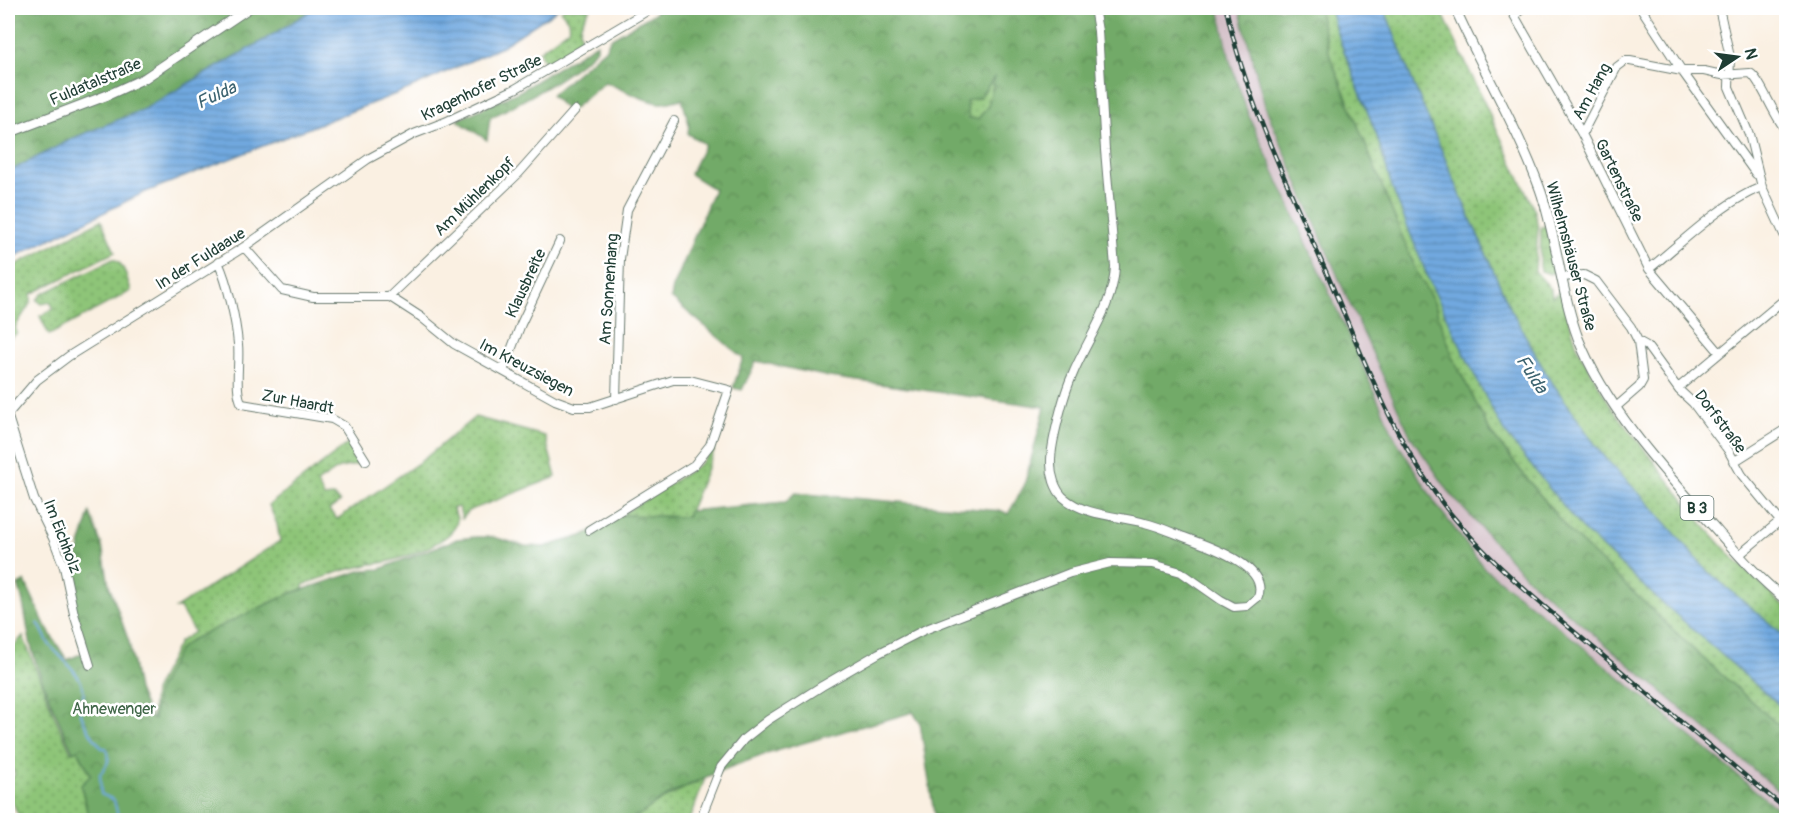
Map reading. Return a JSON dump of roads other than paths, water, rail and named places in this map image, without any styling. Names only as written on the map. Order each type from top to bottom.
[{"type":"main road","name":"Fuldatalstraße","points":[[8,133],[108,95],[145,78],[249,8]]},
{"type":"main road","name":"Wilhelmshäuser Straße","points":[[1455,8],[1534,175],[1551,224],[1573,324],[1600,383],[1650,452],[1739,555],[1786,600]]},
{"type":"street","name":"Kragenhofer Straße","points":[[414,134],[515,89],[652,8]]},
{"type":"street","points":[[700,820],[721,767],[744,739],[768,720],[822,686],[924,630],[1070,573],[1110,563],[1153,564],[1181,572],[1221,600],[1237,608],[1247,606],[1260,594],[1260,585],[1256,576],[1237,560],[1215,549],[1146,523],[1084,509],[1064,498],[1054,483],[1051,458],[1065,396],[1071,377],[1108,301],[1114,279],[1098,31],[1094,8]]},
{"type":"street","name":"Gartenstraße","points":[[1510,8],[1582,134],[1649,269],[1720,353]]},
{"type":"street","points":[[1515,15],[1522,8]]},
{"type":"street","points":[[1641,8],[1682,71],[1761,183]]},
{"type":"street","points":[[1719,8],[1728,41],[1729,87],[1749,134],[1761,183],[1786,239]]},
{"type":"street","name":"Am Hang","points":[[1582,134],[1611,78],[1621,63],[1630,61],[1682,71],[1704,70],[1722,75],[1744,72],[1754,75],[1783,123]]},
{"type":"street","name":"Am Mühlenkopf","points":[[389,297],[519,173],[575,110]]},
{"type":"street","name":"Am Sonnenhang","points":[[616,399],[620,259],[627,210],[674,121]]},
{"type":"street","points":[[1783,123],[1786,130]]},
{"type":"street","name":"In der Fuldaaue","points":[[8,416],[37,380],[63,361],[244,247],[368,159],[414,134]]},
{"type":"street","points":[[1649,269],[1730,204],[1761,183]]},
{"type":"street","name":"Klausbreite","points":[[503,371],[524,314],[560,241]]},
{"type":"street","points":[[244,247],[282,290],[313,297],[389,297]]},
{"type":"street","name":"Zur Haardt","points":[[218,262],[225,275],[238,343],[239,395],[242,405],[332,418],[344,426],[366,462]]},
{"type":"street","name":"Dorfstraße","points":[[1563,278],[1584,275],[1596,281],[1631,327],[1638,341],[1643,380],[1640,387],[1616,407]]},
{"type":"street","name":"Im Kreuzsiegen","points":[[389,297],[421,316],[454,344],[555,400],[574,407],[590,407],[674,380],[690,380],[729,390],[710,445],[694,465],[589,530]]},
{"type":"street","points":[[1678,388],[1786,298]]},
{"type":"street","name":"Dorfstraße","points":[[1638,341],[1647,346],[1678,388],[1693,403],[1735,461],[1742,476],[1783,520]]},
{"type":"street","name":"Im Eichholz","points":[[8,416],[34,499],[53,538],[63,567],[74,614],[90,665]]},
{"type":"street","points":[[1735,461],[1786,429]]},
{"type":"street","points":[[1739,555],[1783,520]]},
{"type":"water","name":"Fulda","points":[[315,8],[558,8],[501,47],[411,88],[143,193],[8,260],[8,172],[76,137],[142,110]]},
{"type":"water","name":"Fulda","points":[[1330,8],[1384,8],[1414,85],[1509,306],[1547,375],[1603,456],[1654,509],[1707,571],[1786,637],[1786,711],[1581,528],[1504,431],[1429,280],[1393,190],[1377,136],[1336,30]]},
{"type":"waterway","points":[[38,623],[49,644],[80,680],[83,696],[79,704],[84,722],[102,748],[106,748],[109,755],[107,765],[100,774],[101,794],[114,800],[119,820]]},
{"type":"railway","points":[[1226,8],[1245,77],[1284,177],[1381,399],[1412,458],[1430,486],[1450,513],[1484,551],[1522,587],[1786,809]]},
{"type":"park label","name":"Ahnewenger","points":[[114,708]]}]
